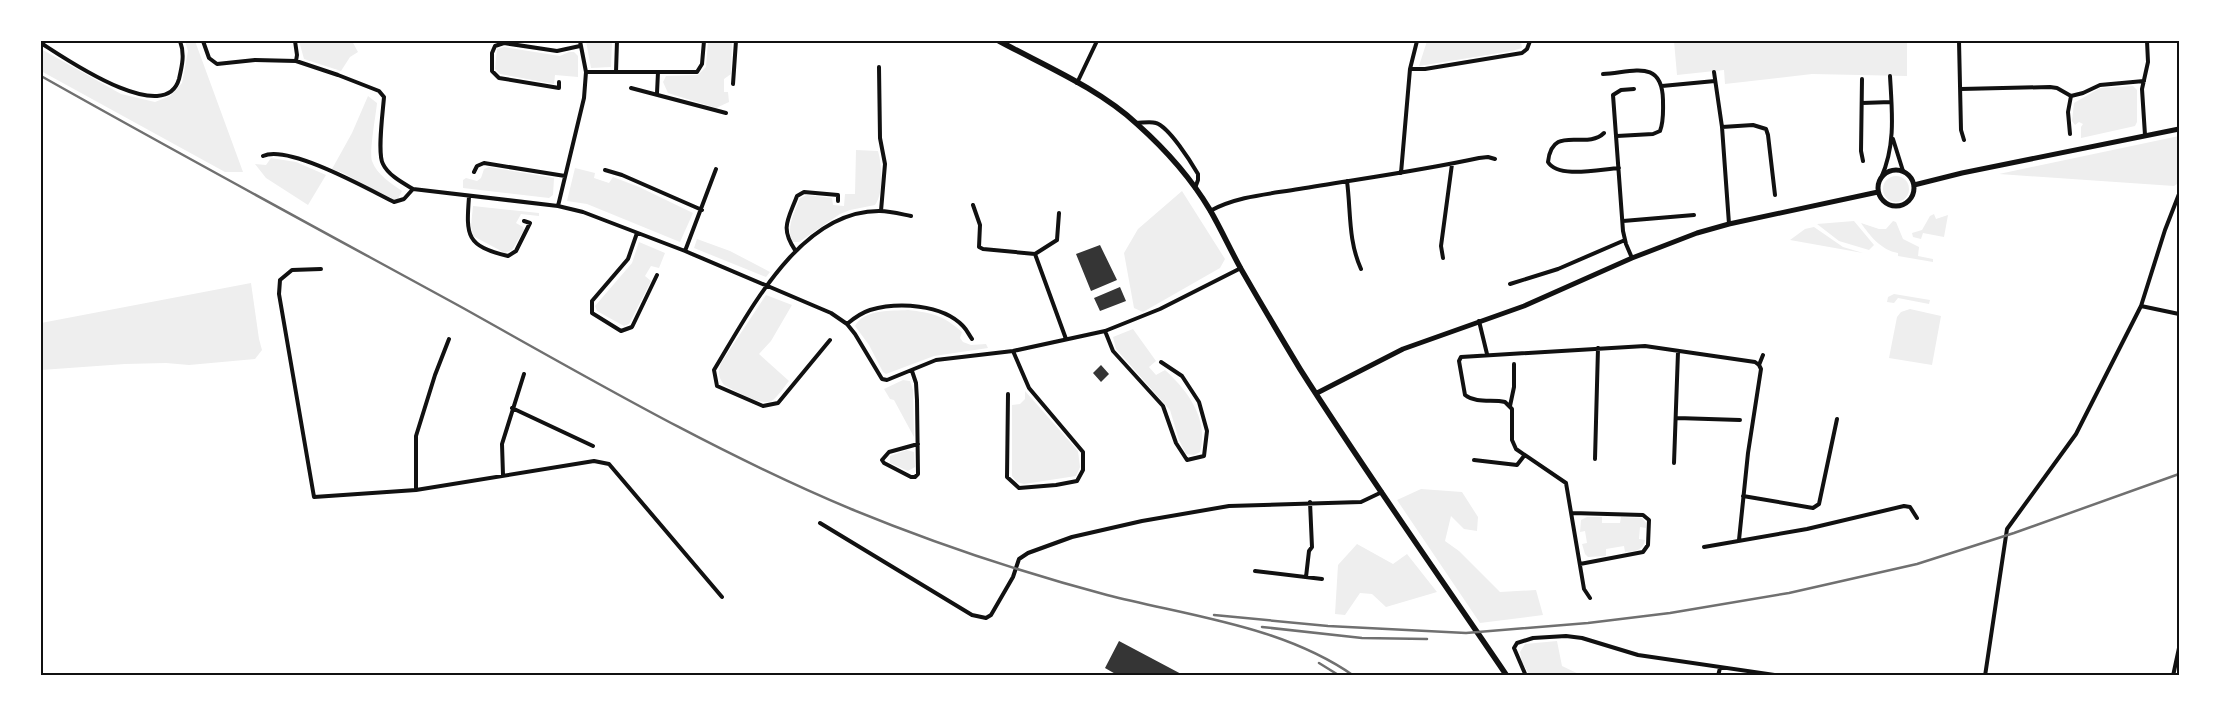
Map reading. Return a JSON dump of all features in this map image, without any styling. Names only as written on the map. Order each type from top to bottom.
[{"type":"main road","points":[[999,41],[1077,83],[1136,123],[1161,148],[1195,188],[1317,393],[1507,676]]},
{"type":"street","points":[[41,43],[106,81],[152,98],[163,95],[178,82],[183,49],[180,41]]},
{"type":"street","points":[[203,41],[209,58],[217,64],[255,60],[296,61],[379,91],[384,97],[381,154],[383,165],[401,182],[414,189],[558,206],[589,214],[685,251],[831,313],[847,324],[866,351],[882,379],[887,380],[936,360],[1013,350],[1105,331],[1160,309],[1241,268]]},
{"type":"street","points":[[295,41],[296,61]]},
{"type":"street","points":[[616,72],[617,41]]},
{"type":"street","points":[[586,72],[696,72],[702,64],[704,41]]},
{"type":"street","points":[[733,84],[736,41]]},
{"type":"street","points":[[1077,83],[1097,41]]},
{"type":"street","points":[[1401,173],[1410,69],[1417,41]]},
{"type":"street","points":[[1410,69],[1425,70],[1522,53],[1527,49],[1530,41]]},
{"type":"street","points":[[1959,41],[1961,130],[1964,140]]},
{"type":"street","points":[[2145,135],[2142,93],[2148,62],[2147,41]]},
{"type":"street","points":[[558,206],[584,98],[586,72],[580,44],[557,51],[504,43],[496,46],[492,53],[492,71],[499,78],[559,88],[559,82]]},
{"type":"street","points":[[878,67],[880,138],[885,164],[881,211]]},
{"type":"street","points":[[1603,74],[1648,71],[1655,74],[1662,86],[1663,124],[1660,131],[1652,134],[1617,136]]},
{"type":"street","points":[[657,93],[658,72]]},
{"type":"street","points":[[1714,72],[1722,128],[1729,224]]},
{"type":"street","points":[[1881,178],[1890,170],[1903,171],[1910,176],[1914,185],[1912,196],[1904,204],[1898,206],[1884,201],[1878,192],[1881,178],[1889,159],[1892,136],[1890,76]]},
{"type":"street","points":[[1862,79],[1861,152],[1863,160]]},
{"type":"street","points":[[1662,86],[1715,81]]},
{"type":"street","points":[[1961,89],[2050,87],[2057,88],[2071,96],[2100,85],[2144,81]]},
{"type":"street","points":[[631,88],[657,93],[726,113]]},
{"type":"street","points":[[1632,258],[1625,240],[1622,221],[1613,95],[1621,90],[1634,89]]},
{"type":"street","points":[[2070,134],[2068,112],[2071,96]]},
{"type":"street","points":[[1862,103],[1891,102]]},
{"type":"street","points":[[1136,123],[1154,122],[1160,125],[1179,145],[1198,174],[1195,188]]},
{"type":"street","points":[[1722,128],[1753,125],[1766,129],[1776,195]]},
{"type":"street","points":[[1914,185],[2179,129]]},
{"type":"street","points":[[1604,133],[1599,138],[1560,141],[1550,150],[1548,162],[1554,170],[1565,172],[1619,168]]},
{"type":"street","points":[[1892,136],[1903,171]]},
{"type":"street","points":[[263,156],[273,153],[302,159],[394,202],[404,199],[414,189]]},
{"type":"street","points":[[1210,211],[1227,203],[1347,181],[1488,157],[1495,159]]},
{"type":"street","points":[[474,172],[477,166],[484,163],[565,176]]},
{"type":"street","points":[[1443,258],[1441,246],[1452,164]]},
{"type":"street","points":[[685,251],[716,169]]},
{"type":"street","points":[[605,170],[622,175],[702,210]]},
{"type":"street","points":[[1347,181],[1350,230],[1354,253],[1360,269]]},
{"type":"street","points":[[794,250],[786,238],[786,228],[797,196],[804,192],[838,195],[838,201]]},
{"type":"street","points":[[1317,393],[1402,349],[1531,303],[1632,258],[1697,233],[1729,224],[1878,192]]},
{"type":"street","points":[[1985,676],[2007,529],[2076,434],[2141,306],[2165,230],[2179,194]]},
{"type":"street","points":[[469,197],[467,227],[470,236],[474,242],[493,252],[508,256],[516,251],[530,223],[524,221]]},
{"type":"street","points":[[973,205],[980,225],[979,247],[1035,254],[1057,240],[1059,213]]},
{"type":"street","points":[[830,340],[778,403],[764,406],[717,386],[714,370],[782,264],[794,250],[833,222],[856,214],[881,211],[910,216]]},
{"type":"street","points":[[1622,221],[1694,215]]},
{"type":"street","points":[[636,233],[628,259],[592,301],[592,313],[621,332],[632,327],[657,275]]},
{"type":"street","points":[[1510,284],[1558,269],[1625,240]]},
{"type":"street","points":[[1035,254],[1066,339]]},
{"type":"street","points":[[321,268],[292,270],[280,280],[279,294],[314,497],[416,490],[594,461],[609,464],[722,596]]},
{"type":"street","points":[[847,324],[858,315],[869,310],[886,306],[909,306],[931,309],[949,316],[964,326],[972,339]]},
{"type":"street","points":[[2141,306],[2179,314]]},
{"type":"street","points":[[1479,321],[1487,354]]},
{"type":"street","points":[[1105,331],[1113,351],[1163,406],[1176,443],[1187,460],[1204,456],[1208,431],[1199,402],[1182,376],[1162,362]]},
{"type":"street","points":[[416,490],[416,436],[435,375],[449,339]]},
{"type":"street","points":[[1590,598],[1584,589],[1566,483],[1556,474],[1524,456],[1516,449],[1512,440],[1512,409],[1506,402],[1479,401],[1470,399],[1465,395],[1459,361],[1461,357],[1645,346],[1755,362],[1760,365]]},
{"type":"street","points":[[1595,459],[1598,348]]},
{"type":"street","points":[[1008,394],[1007,477],[1019,488],[1077,481],[1083,470],[1083,452],[1029,388],[1013,350]]},
{"type":"street","points":[[1674,463],[1678,352]]},
{"type":"street","points":[[1739,540],[1743,496],[1760,365],[1763,355]]},
{"type":"street","points":[[1510,406],[1514,387],[1514,364]]},
{"type":"street","points":[[912,371],[916,382],[919,469],[915,477],[897,470],[882,460],[889,452],[918,444]]},
{"type":"street","points":[[503,476],[502,444],[524,374]]},
{"type":"street","points":[[512,408],[593,446]]},
{"type":"street","points":[[1677,418],[1740,420]]},
{"type":"street","points":[[1743,496],[1813,508],[1819,504],[1837,419]]},
{"type":"street","points":[[1474,460],[1517,465],[1524,456]]},
{"type":"street","points":[[820,523],[972,615],[986,618],[992,612],[1013,576],[1017,563],[1028,553],[1080,535],[1142,521],[1247,504],[1361,502],[1382,492]]},
{"type":"street","points":[[1306,577],[1309,551],[1312,547],[1310,502]]},
{"type":"street","points":[[1704,547],[1806,529],[1904,506],[1910,507],[1917,518]]},
{"type":"street","points":[[1572,513],[1643,515],[1649,520],[1648,545],[1644,552],[1580,564]]},
{"type":"street","points":[[1255,571],[1322,579]]},
{"type":"street","points":[[1526,676],[1515,654],[1514,648],[1517,643],[1532,638],[1566,636],[1582,638],[1638,655],[1781,676]]},
{"type":"street","points":[[2173,676],[2179,648]]},
{"type":"street","points":[[1718,676],[1720,668]]},
{"type":"shaded area","points":[[185,41],[195,41],[243,172],[225,172],[41,71],[41,49],[121,94],[155,102],[170,96],[182,83],[188,51]]},
{"type":"shaded area","points":[[299,41],[352,41],[358,52],[350,57],[341,71],[304,59]]},
{"type":"shaded area","points":[[586,41],[612,41],[611,67],[591,68]]},
{"type":"shaded area","points":[[708,41],[732,41],[731,74],[724,79],[724,92],[728,92],[729,102],[716,108],[668,93],[663,82],[666,76],[698,75],[706,67]]},
{"type":"shaded area","points":[[1427,41],[1521,41],[1522,48],[1419,66]]},
{"type":"shaded area","points":[[1674,41],[1907,41],[1907,76],[1812,74],[1725,84],[1724,70],[1677,75]]},
{"type":"shaded area","points":[[504,47],[560,56],[574,52],[578,56],[578,77],[555,75],[554,84],[500,74],[495,69],[497,49]]},
{"type":"shaded area","points":[[2133,86],[2137,90],[2137,122],[2135,126],[2081,138],[2081,127],[2083,124],[2079,122],[2075,125],[2072,121],[2074,103],[2100,88]]},
{"type":"shaded area","points":[[368,96],[377,103],[372,141],[372,161],[381,175],[402,191],[398,199],[393,200],[332,169],[352,133]]},
{"type":"shaded area","points":[[2179,136],[2179,180],[2174,186],[1999,174]]},
{"type":"shaded area","points":[[856,150],[878,151],[881,186],[875,205],[840,214],[799,242],[793,242],[790,226],[800,198],[807,195],[832,198],[833,205],[844,206],[845,194],[855,194]]},
{"type":"shaded area","points":[[271,158],[296,162],[326,175],[308,205],[266,178],[255,164],[266,165]]},
{"type":"shaded area","points":[[489,167],[554,178],[553,195],[549,198],[463,188],[463,180],[466,178],[477,181],[481,178],[484,169]]},
{"type":"shaded area","points":[[575,168],[595,173],[594,178],[609,183],[613,177],[639,187],[693,213],[680,242],[587,204],[567,201]]},
{"type":"shaded area","points":[[1896,176],[1905,180],[1909,189],[1905,198],[1896,202],[1887,198],[1883,189],[1887,180]]},
{"type":"shaded area","points":[[1182,191],[1225,259],[1220,268],[1143,312],[1134,308],[1124,253],[1138,229]]},
{"type":"shaded area","points":[[473,206],[539,213],[539,216],[521,214],[516,223],[523,227],[524,230],[512,250],[505,253],[473,236],[471,226]]},
{"type":"shaded area","points":[[1934,214],[1936,219],[1948,215],[1944,237],[1923,233],[1921,239],[1913,237],[1912,233],[1922,230],[1930,216]]},
{"type":"shaded area","points":[[1854,221],[1874,245],[1869,250],[1839,241],[1817,224]]},
{"type":"shaded area","points":[[1893,221],[1896,222],[1903,239],[1919,247],[1918,256],[1933,259],[1933,262],[1898,256],[1898,253],[1886,249],[1876,242],[1861,223],[1879,229],[1886,229]]},
{"type":"shaded area","points":[[1814,227],[1843,247],[1863,253],[1790,240],[1805,229]]},
{"type":"shaded area","points":[[697,239],[730,251],[770,272],[766,277],[694,248]]},
{"type":"shaded area","points":[[639,242],[665,253],[659,268],[651,266],[645,276],[651,281],[629,324],[624,326],[597,311],[595,306],[632,263]]},
{"type":"shaded area","points":[[251,283],[262,350],[255,359],[189,365],[166,363],[125,364],[41,370],[41,323]]},
{"type":"shaded area","points":[[1894,294],[1930,300],[1929,304],[1898,298],[1894,303],[1887,302],[1888,297]]},
{"type":"shaded area","points":[[766,295],[792,305],[771,341],[759,354],[789,381],[773,400],[763,402],[724,385],[719,372],[721,363]]},
{"type":"shaded area","points":[[1910,309],[1941,316],[1932,365],[1889,358],[1897,317],[1901,312]]},
{"type":"shaded area","points":[[908,310],[943,318],[962,332],[960,338],[963,342],[971,345],[986,344],[988,348],[934,356],[886,374],[855,326],[859,320],[871,314]]},
{"type":"shaded area","points":[[1133,329],[1156,361],[1149,367],[1156,375],[1165,370],[1189,396],[1202,428],[1200,452],[1194,455],[1186,454],[1179,440],[1170,410],[1116,349],[1113,337]]},
{"type":"shaded area","points":[[903,380],[910,381],[913,390],[914,437],[894,400],[890,399],[884,389]]},
{"type":"shaded area","points":[[1025,391],[1078,451],[1080,467],[1076,476],[1024,484],[1017,482],[1012,476],[1012,405],[1020,404],[1025,399]]},
{"type":"shaded area","points":[[907,450],[914,452],[915,467],[908,471],[890,463],[890,456]]},
{"type":"shaded area","points":[[1421,489],[1462,492],[1478,517],[1477,531],[1464,529],[1451,516],[1445,541],[1459,551],[1500,592],[1536,590],[1543,615],[1480,623],[1397,500]]},
{"type":"shaded area","points":[[1587,517],[1602,517],[1602,523],[1620,523],[1621,517],[1642,518],[1646,523],[1646,528],[1640,527],[1639,539],[1645,540],[1644,544],[1635,551],[1625,552],[1624,546],[1606,549],[1606,556],[1588,557],[1582,544],[1587,543],[1585,531],[1580,532],[1581,520]]},
{"type":"shaded area","points":[[1357,544],[1393,564],[1407,554],[1437,592],[1386,607],[1372,594],[1360,593],[1345,615],[1335,614],[1338,565]]},
{"type":"shaded area","points":[[1557,641],[1562,666],[1583,676],[1530,676],[1522,662],[1520,652],[1525,644]]},
{"type":"building","points":[[1100,245],[1117,280],[1091,291],[1076,254]]},
{"type":"building","points":[[1120,287],[1126,301],[1100,311],[1094,298]]},
{"type":"building","points":[[1101,365],[1109,374],[1101,382],[1093,373]]},
{"type":"building","points":[[1119,641],[1185,676],[1119,676],[1105,668]]},
{"type":"railway","points":[[41,76],[654,414],[801,487],[914,534],[1010,567],[1107,595],[1266,634],[1297,645],[1326,659],[1354,676]]},
{"type":"railway","points":[[1214,615],[1328,626],[1466,633],[1588,623],[1670,613],[1789,593],[1917,564],[2014,533],[2179,474]]},
{"type":"railway","points":[[1262,627],[1362,638],[1427,639]]},
{"type":"railway","points":[[1319,663],[1340,676]]}]
